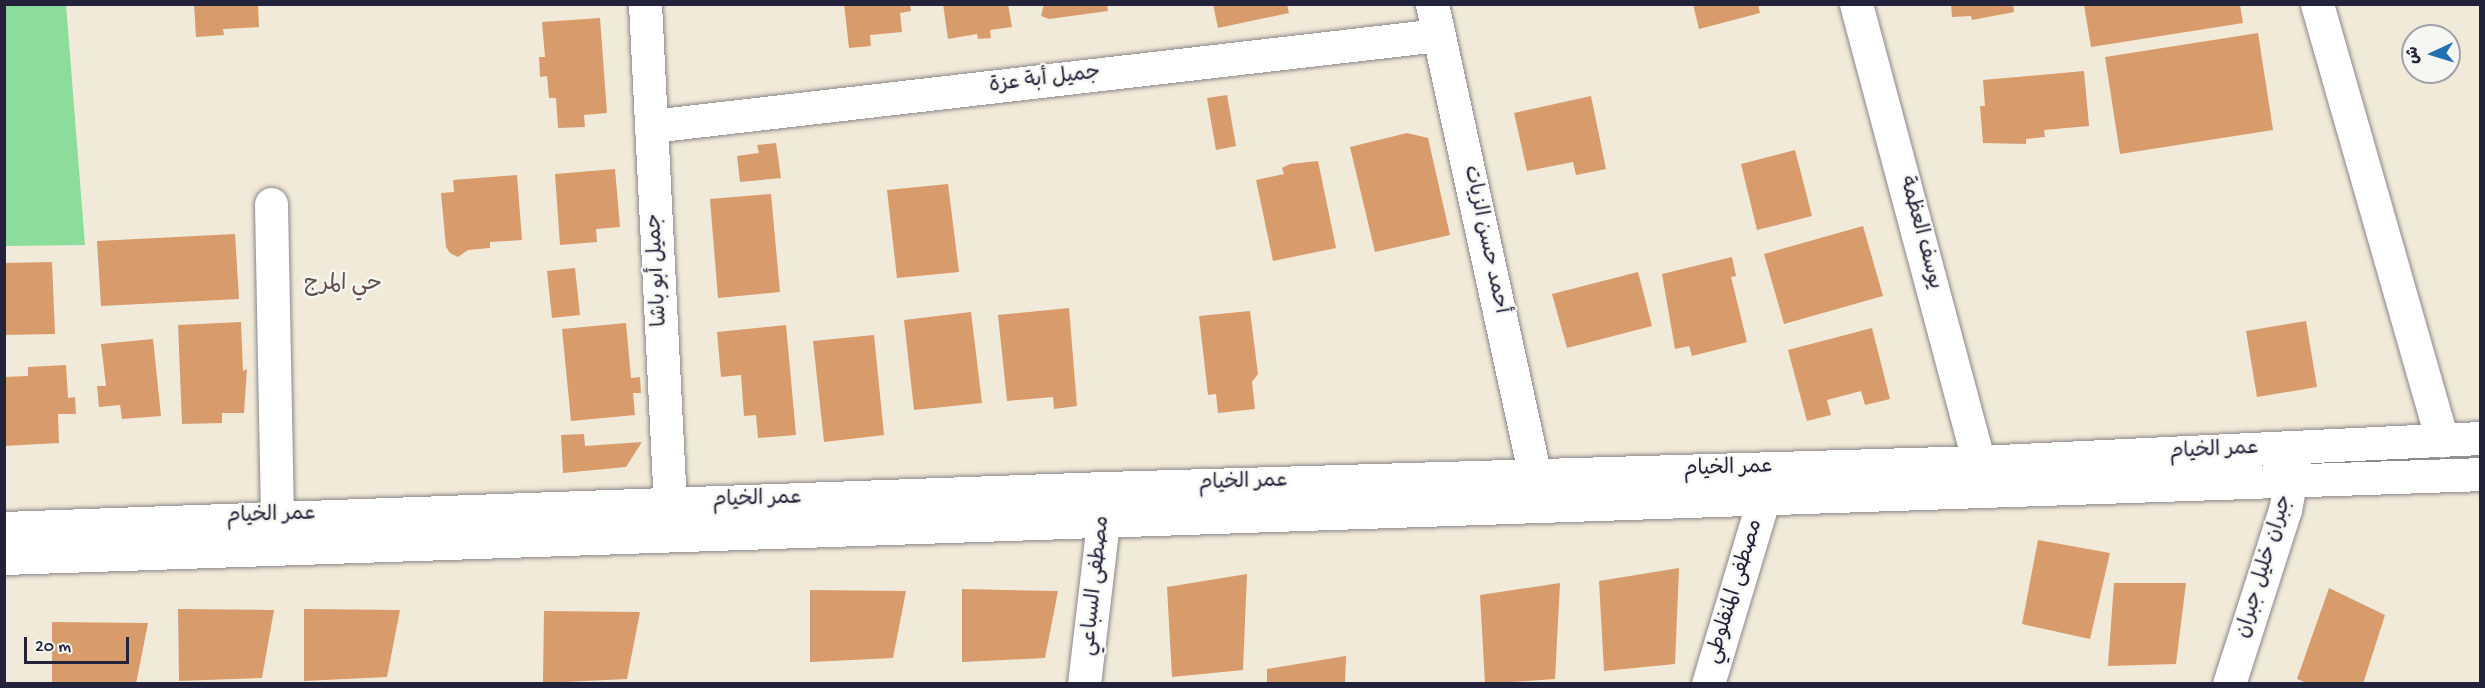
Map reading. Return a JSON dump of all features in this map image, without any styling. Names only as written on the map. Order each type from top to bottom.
[{"type":"street","name":"جميل أبو باشا","points":[[645,4],[671,520]]},
{"type":"street","name":"يوسف العظمة","points":[[1856,4],[1979,462]]},
{"type":"street","points":[[2318,4],[2442,440]]},
{"type":"street","name":"جميل أبة عزة","points":[[652,126],[1435,20]]},
{"type":"street","name":"أحمد حسن الزيات","points":[[1435,20],[1535,476]]},
{"type":"street","points":[[271,204],[277,516]]},
{"type":"street","name":"عمر الخيام","points":[[4,558],[671,520],[1106,503],[1535,476],[1979,462],[2481,438]]},
{"type":"street","name":"جبران خليل جبران","points":[[2229,684],[2292,482],[2296,448]]},
{"type":"street","name":"عمر الخيام","points":[[1106,503],[1763,501],[2481,474]]},
{"type":"street","name":"مصطفى المنفلوطي","points":[[1708,684],[1763,501]]},
{"type":"street","name":"مصطفى السباعي","points":[[1084,684],[1106,503]]},
{"type":"street","name":"عمر الخيام","points":[[4,528],[277,516],[671,520]]},
{"type":"green space","points":[[4,5],[66,5],[85,245],[5,246]]},
{"type":"building","points":[[194,4],[258,4],[259,27],[223,29],[224,35],[196,37]]},
{"type":"building","points":[[844,4],[910,4],[911,11],[900,13],[902,32],[870,35],[871,46],[849,48]]},
{"type":"building","points":[[943,4],[1008,4],[1012,27],[990,30],[991,38],[978,39],[977,34],[948,39]]},
{"type":"building","points":[[1044,4],[1107,4],[1108,11],[1049,19],[1041,16]]},
{"type":"building","points":[[1213,4],[1287,4],[1289,13],[1218,28]]},
{"type":"building","points":[[1693,4],[1758,4],[1760,13],[1699,29]]},
{"type":"building","points":[[1951,4],[2013,4],[2014,12],[1972,20],[1971,16],[1952,17]]},
{"type":"building","points":[[2084,5],[2240,5],[2243,23],[2091,47]]},
{"type":"building","points":[[600,18],[607,113],[584,115],[585,127],[558,128],[556,98],[549,98],[547,76],[540,77],[539,57],[545,57],[542,22]]},
{"type":"building","points":[[2258,33],[2273,130],[2120,154],[2105,57]]},
{"type":"building","points":[[2084,71],[2089,126],[2044,130],[2045,137],[2026,139],[2026,144],[1983,143],[1980,106],[1985,106],[1983,80]]},
{"type":"building","points":[[1227,95],[1236,146],[1216,150],[1207,98]]},
{"type":"building","points":[[1591,96],[1606,169],[1576,175],[1573,162],[1527,171],[1514,113]]},
{"type":"building","points":[[1407,133],[1428,138],[1450,235],[1375,252],[1350,147]]},
{"type":"building","points":[[776,143],[781,178],[740,182],[737,156],[759,153],[757,145]]},
{"type":"building","points":[[1795,150],[1812,216],[1757,230],[1741,164]]},
{"type":"building","points":[[1318,161],[1336,248],[1273,261],[1256,180],[1284,174],[1282,168],[1290,164]]},
{"type":"building","points":[[615,169],[620,227],[596,229],[597,242],[560,245],[555,174]]},
{"type":"building","points":[[517,175],[522,240],[490,242],[490,248],[468,250],[458,257],[450,253],[446,247],[441,193],[454,192],[453,180]]},
{"type":"building","points":[[948,184],[959,272],[897,278],[887,190]]},
{"type":"building","points":[[771,194],[780,292],[718,298],[710,199]]},
{"type":"building","points":[[1863,226],[1883,296],[1784,324],[1764,254]]},
{"type":"building","points":[[235,234],[239,299],[101,306],[97,241]]},
{"type":"building","points":[[1732,257],[1736,276],[1731,277],[1747,342],[1692,356],[1689,346],[1675,349],[1662,274]]},
{"type":"building","points":[[52,262],[55,334],[4,335],[4,263]]},
{"type":"building","points":[[575,268],[580,315],[552,318],[547,271]]},
{"type":"building","points":[[1638,272],[1652,326],[1567,348],[1552,294]]},
{"type":"building","points":[[1069,308],[1077,406],[1054,409],[1053,397],[1007,401],[998,315]]},
{"type":"building","points":[[1250,311],[1258,374],[1252,382],[1255,409],[1218,413],[1216,394],[1208,395],[1199,316]]},
{"type":"building","points":[[971,312],[982,403],[914,410],[904,320]]},
{"type":"building","points":[[2306,321],[2317,387],[2257,397],[2246,331]]},
{"type":"building","points":[[241,322],[243,371],[247,369],[244,413],[222,413],[222,423],[182,424],[178,325]]},
{"type":"building","points":[[626,323],[631,378],[640,377],[641,393],[633,393],[635,415],[571,421],[562,329]]},
{"type":"building","points":[[786,325],[796,435],[758,438],[756,415],[744,416],[741,375],[721,377],[717,332]]},
{"type":"building","points":[[1872,328],[1890,399],[1865,405],[1861,391],[1827,400],[1831,415],[1807,421],[1788,350]]},
{"type":"building","points":[[874,335],[884,435],[824,442],[813,341]]},
{"type":"building","points":[[153,339],[161,416],[122,419],[120,405],[99,407],[97,386],[106,386],[101,344]]},
{"type":"building","points":[[66,365],[68,398],[75,397],[76,414],[58,414],[59,443],[4,446],[4,377],[28,376],[28,367]]},
{"type":"building","points":[[584,434],[585,446],[642,442],[626,467],[563,473],[561,435]]},
{"type":"building","points":[[2038,540],[2110,553],[2090,639],[2022,624]]},
{"type":"building","points":[[1679,568],[1675,664],[1604,671],[1599,581]]},
{"type":"building","points":[[1247,574],[1243,670],[1172,677],[1167,587]]},
{"type":"building","points":[[1560,583],[1555,679],[1485,684],[1480,595]]},
{"type":"building","points":[[2114,583],[2186,583],[2176,664],[2108,666]]},
{"type":"building","points":[[2329,588],[2385,615],[2363,684],[2309,684],[2297,679]]},
{"type":"building","points":[[962,589],[1058,591],[1045,658],[962,662]]},
{"type":"building","points":[[810,590],[906,591],[893,658],[810,662]]},
{"type":"building","points":[[178,609],[274,610],[262,678],[179,681]]},
{"type":"building","points":[[304,609],[400,610],[387,677],[304,681]]},
{"type":"building","points":[[544,611],[640,612],[627,679],[543,683]]},
{"type":"building","points":[[52,622],[148,623],[136,684],[52,684]]},
{"type":"building","points":[[1346,656],[1345,684],[1267,684],[1267,669]]},
{"type":"district","name":"حي المرج","points":[[343,286]]}]
